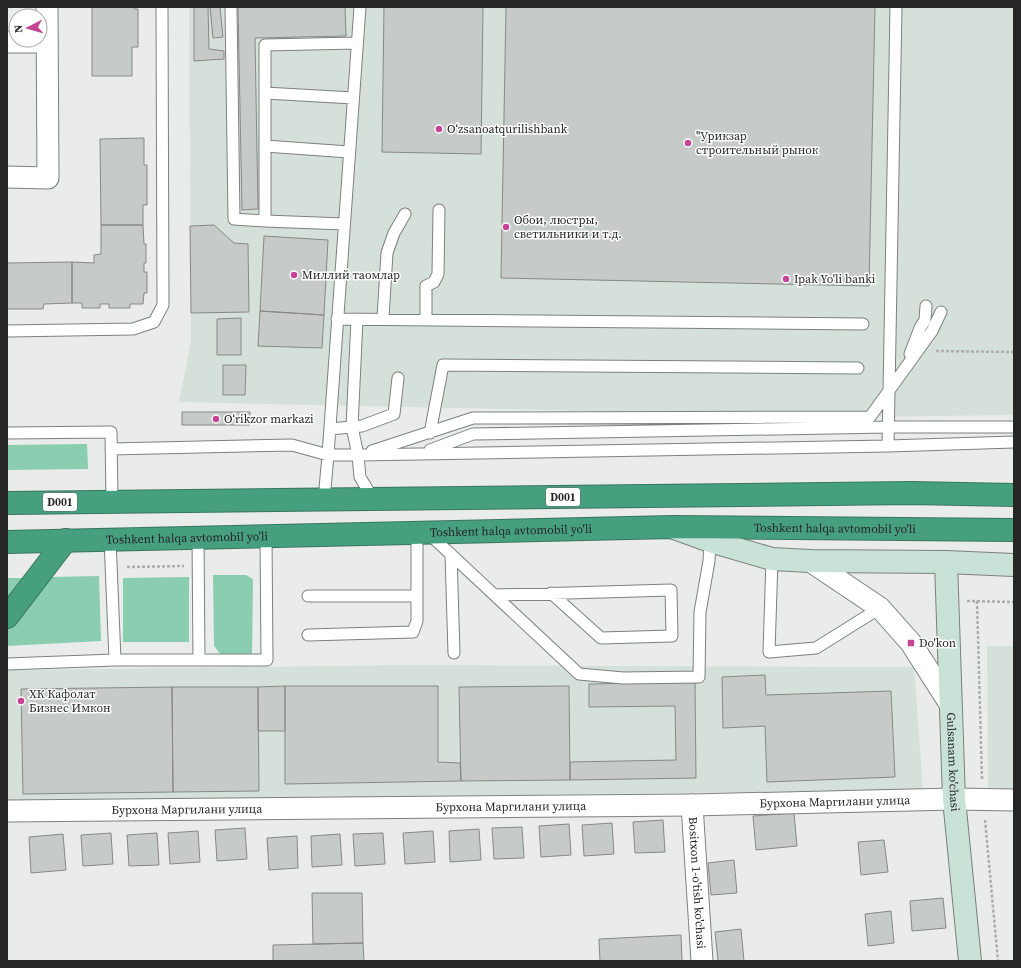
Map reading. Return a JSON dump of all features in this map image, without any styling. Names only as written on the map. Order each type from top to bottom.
[{"type":"highway","name":"D001","points":[[7,503],[895,493],[1014,494]]},
{"type":"highway","name":"Toshkent halqa avtomobil yo'li","points":[[7,542],[673,528],[1014,530]]},
{"type":"highway","points":[[7,617],[66,540]]},
{"type":"street","points":[[7,177],[48,178],[47,48]]},
{"type":"street","points":[[673,528],[710,541],[772,559],[810,561],[946,562],[1014,565]]},
{"type":"street","points":[[810,561],[880,608],[910,643],[950,704]]},
{"type":"street","name":"Gulsanam ko'chasi","points":[[946,562],[954,799],[970,961]]},
{"type":"street","name":"Бурхона Маргилани улица","points":[[7,812],[692,805],[954,799],[1014,800]]},
{"type":"street","name":"Bositxon 1-o'tish ko'chasi","points":[[692,805],[702,961]]},
{"type":"lane","points":[[7,331],[133,329],[154,322],[163,305],[162,7]]},
{"type":"lane","points":[[231,7],[234,219],[344,224]]},
{"type":"lane","points":[[324,500],[360,7]]},
{"type":"lane","points":[[888,446],[896,7]]},
{"type":"lane","points":[[265,221],[265,45],[357,43]]},
{"type":"lane","points":[[265,93],[353,98]]},
{"type":"lane","points":[[265,146],[350,152]]},
{"type":"lane","points":[[426,319],[426,286],[434,282],[438,274],[439,210]]},
{"type":"lane","points":[[383,318],[387,253],[394,233],[405,214]]},
{"type":"lane","points":[[902,373],[920,328],[925,320],[926,306]]},
{"type":"lane","points":[[358,455],[473,418],[870,417],[932,331],[941,312]]},
{"type":"lane","points":[[337,319],[383,318],[863,324]]},
{"type":"lane","points":[[357,319],[352,427],[358,455],[360,477],[373,499]]},
{"type":"lane","points":[[430,433],[443,365],[858,368]]},
{"type":"lane","points":[[330,429],[362,426],[394,414],[398,378]]},
{"type":"lane","points":[[421,453],[473,434],[888,427],[1014,428]]},
{"type":"lane","points":[[7,433],[111,432],[112,501]]},
{"type":"lane","points":[[111,449],[292,445],[328,455],[358,455],[888,446],[1014,442]]},
{"type":"lane","points":[[423,533],[451,554],[579,674],[623,678],[699,676],[700,612],[709,561],[710,541]]},
{"type":"lane","points":[[308,635],[413,632],[417,620],[416,596],[423,533]]},
{"type":"lane","points":[[7,664],[115,660],[267,660],[266,536]]},
{"type":"lane","points":[[198,537],[199,660]]},
{"type":"lane","points":[[110,539],[115,660]]},
{"type":"lane","points":[[451,554],[454,653]]},
{"type":"lane","points":[[772,559],[769,652],[816,648],[880,608]]},
{"type":"lane","points":[[495,595],[551,593],[671,590],[672,636],[601,638],[551,593]]},
{"type":"lane","points":[[308,596],[416,596]]},
{"type":"path","points":[[934,351],[1014,352]]},
{"type":"path","points":[[112,567],[198,566]]},
{"type":"path","points":[[947,600],[1014,602]]},
{"type":"shaded area","points":[[189,7],[1014,7],[1014,415],[870,417],[179,402],[191,341]]},
{"type":"shaded area","points":[[987,646],[1014,646],[1014,794],[988,794]]},
{"type":"shaded area","points":[[411,665],[914,667],[923,790],[7,801],[7,670]]},
{"type":"green space","points":[[87,444],[88,469],[7,470],[7,445]]},
{"type":"green space","points":[[213,575],[246,575],[253,579],[252,656],[222,656],[214,646]]},
{"type":"green space","points":[[99,576],[101,641],[7,646],[7,630],[51,577]]},
{"type":"green space","points":[[189,577],[189,642],[123,642],[123,578]]},
{"type":"green space","points":[[7,578],[29,578],[7,608]]},
{"type":"building","points":[[92,7],[134,7],[134,9],[138,9],[138,47],[132,47],[132,76],[92,76]]},
{"type":"building","points":[[194,7],[208,7],[209,49],[224,51],[224,59],[194,61]]},
{"type":"building","points":[[210,7],[220,7],[223,37],[213,38]]},
{"type":"building","points":[[238,7],[345,7],[346,36],[255,38],[258,209],[242,210]]},
{"type":"building","points":[[384,7],[483,7],[481,154],[382,152]]},
{"type":"building","name":"\"Урикзар строительный рынок","points":[[506,7],[875,7],[869,286],[501,278]]},
{"type":"building","points":[[144,138],[144,165],[147,165],[147,205],[143,205],[143,225],[101,225],[100,139]]},
{"type":"building","points":[[101,225],[143,225],[144,244],[146,244],[146,263],[144,263],[144,272],[147,272],[147,293],[144,293],[143,304],[130,304],[130,308],[109,308],[109,304],[100,304],[100,308],[82,308],[82,303],[72,303],[72,262],[94,263],[94,255],[101,254]]},
{"type":"building","points":[[214,225],[234,243],[248,244],[249,312],[191,313],[190,226]]},
{"type":"building","points":[[264,236],[328,240],[324,315],[260,311]]},
{"type":"building","points":[[72,262],[72,303],[44,304],[43,309],[7,309],[7,263]]},
{"type":"building","points":[[260,311],[324,315],[322,348],[258,346]]},
{"type":"building","points":[[241,318],[241,355],[217,355],[217,319]]},
{"type":"building","points":[[223,365],[246,365],[245,395],[223,395]]},
{"type":"building","name":"Oʻrikzor markazi","points":[[182,412],[250,412],[250,425],[182,425]]},
{"type":"building","points":[[765,675],[766,695],[891,691],[895,777],[767,782],[765,726],[723,728],[722,677]]},
{"type":"building","points":[[695,682],[696,778],[570,780],[570,762],[676,760],[675,706],[589,707],[589,684]]},
{"type":"building","points":[[285,686],[285,731],[258,731],[258,687]]},
{"type":"building","points":[[285,686],[438,686],[438,762],[460,763],[461,781],[285,784]]},
{"type":"building","points":[[569,686],[570,780],[461,781],[459,687]]},
{"type":"building","points":[[172,687],[173,792],[23,794],[21,689]]},
{"type":"building","points":[[172,687],[258,687],[259,791],[173,792]]},
{"type":"building","points":[[794,813],[797,846],[756,850],[753,816]]},
{"type":"building","points":[[663,820],[665,852],[635,853],[633,822]]},
{"type":"building","points":[[612,823],[614,854],[584,856],[582,825]]},
{"type":"building","points":[[569,824],[571,855],[541,857],[539,826]]},
{"type":"building","points":[[522,827],[524,858],[494,859],[492,828]]},
{"type":"building","points":[[245,828],[247,859],[217,861],[215,830]]},
{"type":"building","points":[[479,829],[481,860],[450,862],[449,831]]},
{"type":"building","points":[[198,831],[200,862],[170,864],[168,833]]},
{"type":"building","points":[[433,831],[435,862],[405,864],[403,833]]},
{"type":"building","points":[[111,833],[113,864],[83,866],[81,835]]},
{"type":"building","points":[[157,833],[159,865],[129,866],[127,835]]},
{"type":"building","points":[[383,833],[385,864],[355,866],[353,834]]},
{"type":"building","points":[[63,834],[66,870],[31,873],[29,837]]},
{"type":"building","points":[[340,834],[342,865],[312,867],[311,836]]},
{"type":"building","points":[[297,836],[298,868],[269,870],[267,838]]},
{"type":"building","points":[[884,840],[888,872],[861,875],[858,842]]},
{"type":"building","points":[[734,860],[737,893],[711,895],[708,863]]},
{"type":"building","points":[[312,893],[362,893],[363,943],[313,944]]},
{"type":"building","points":[[943,898],[946,928],[912,931],[910,901]]},
{"type":"building","points":[[891,911],[894,943],[868,946],[865,914]]},
{"type":"building","points":[[741,929],[744,961],[718,961],[715,932]]},
{"type":"building","points":[[681,935],[682,961],[600,961],[599,939]]},
{"type":"building","points":[[363,943],[364,961],[273,961],[273,945]]},
{"type":"place","name":"Oʻzsanoatqurilishbank","points":[[439,129]]},
{"type":"place","name":"\"Урикзар строительный рынок","points":[[688,143]]},
{"type":"place","name":"Обои, люстры, светильники и т.д.","points":[[506,227]]},
{"type":"place","name":"Миллий таомлар","points":[[294,275]]},
{"type":"place","name":"Ipak Yo'li banki","points":[[786,279]]},
{"type":"place","name":"Oʻrikzor markazi","points":[[216,419]]},
{"type":"place","name":"Do'kon","points":[[911,643]]},
{"type":"place","name":"ХК Кафолат Бизнес Имкон","points":[[21,701]]}]
